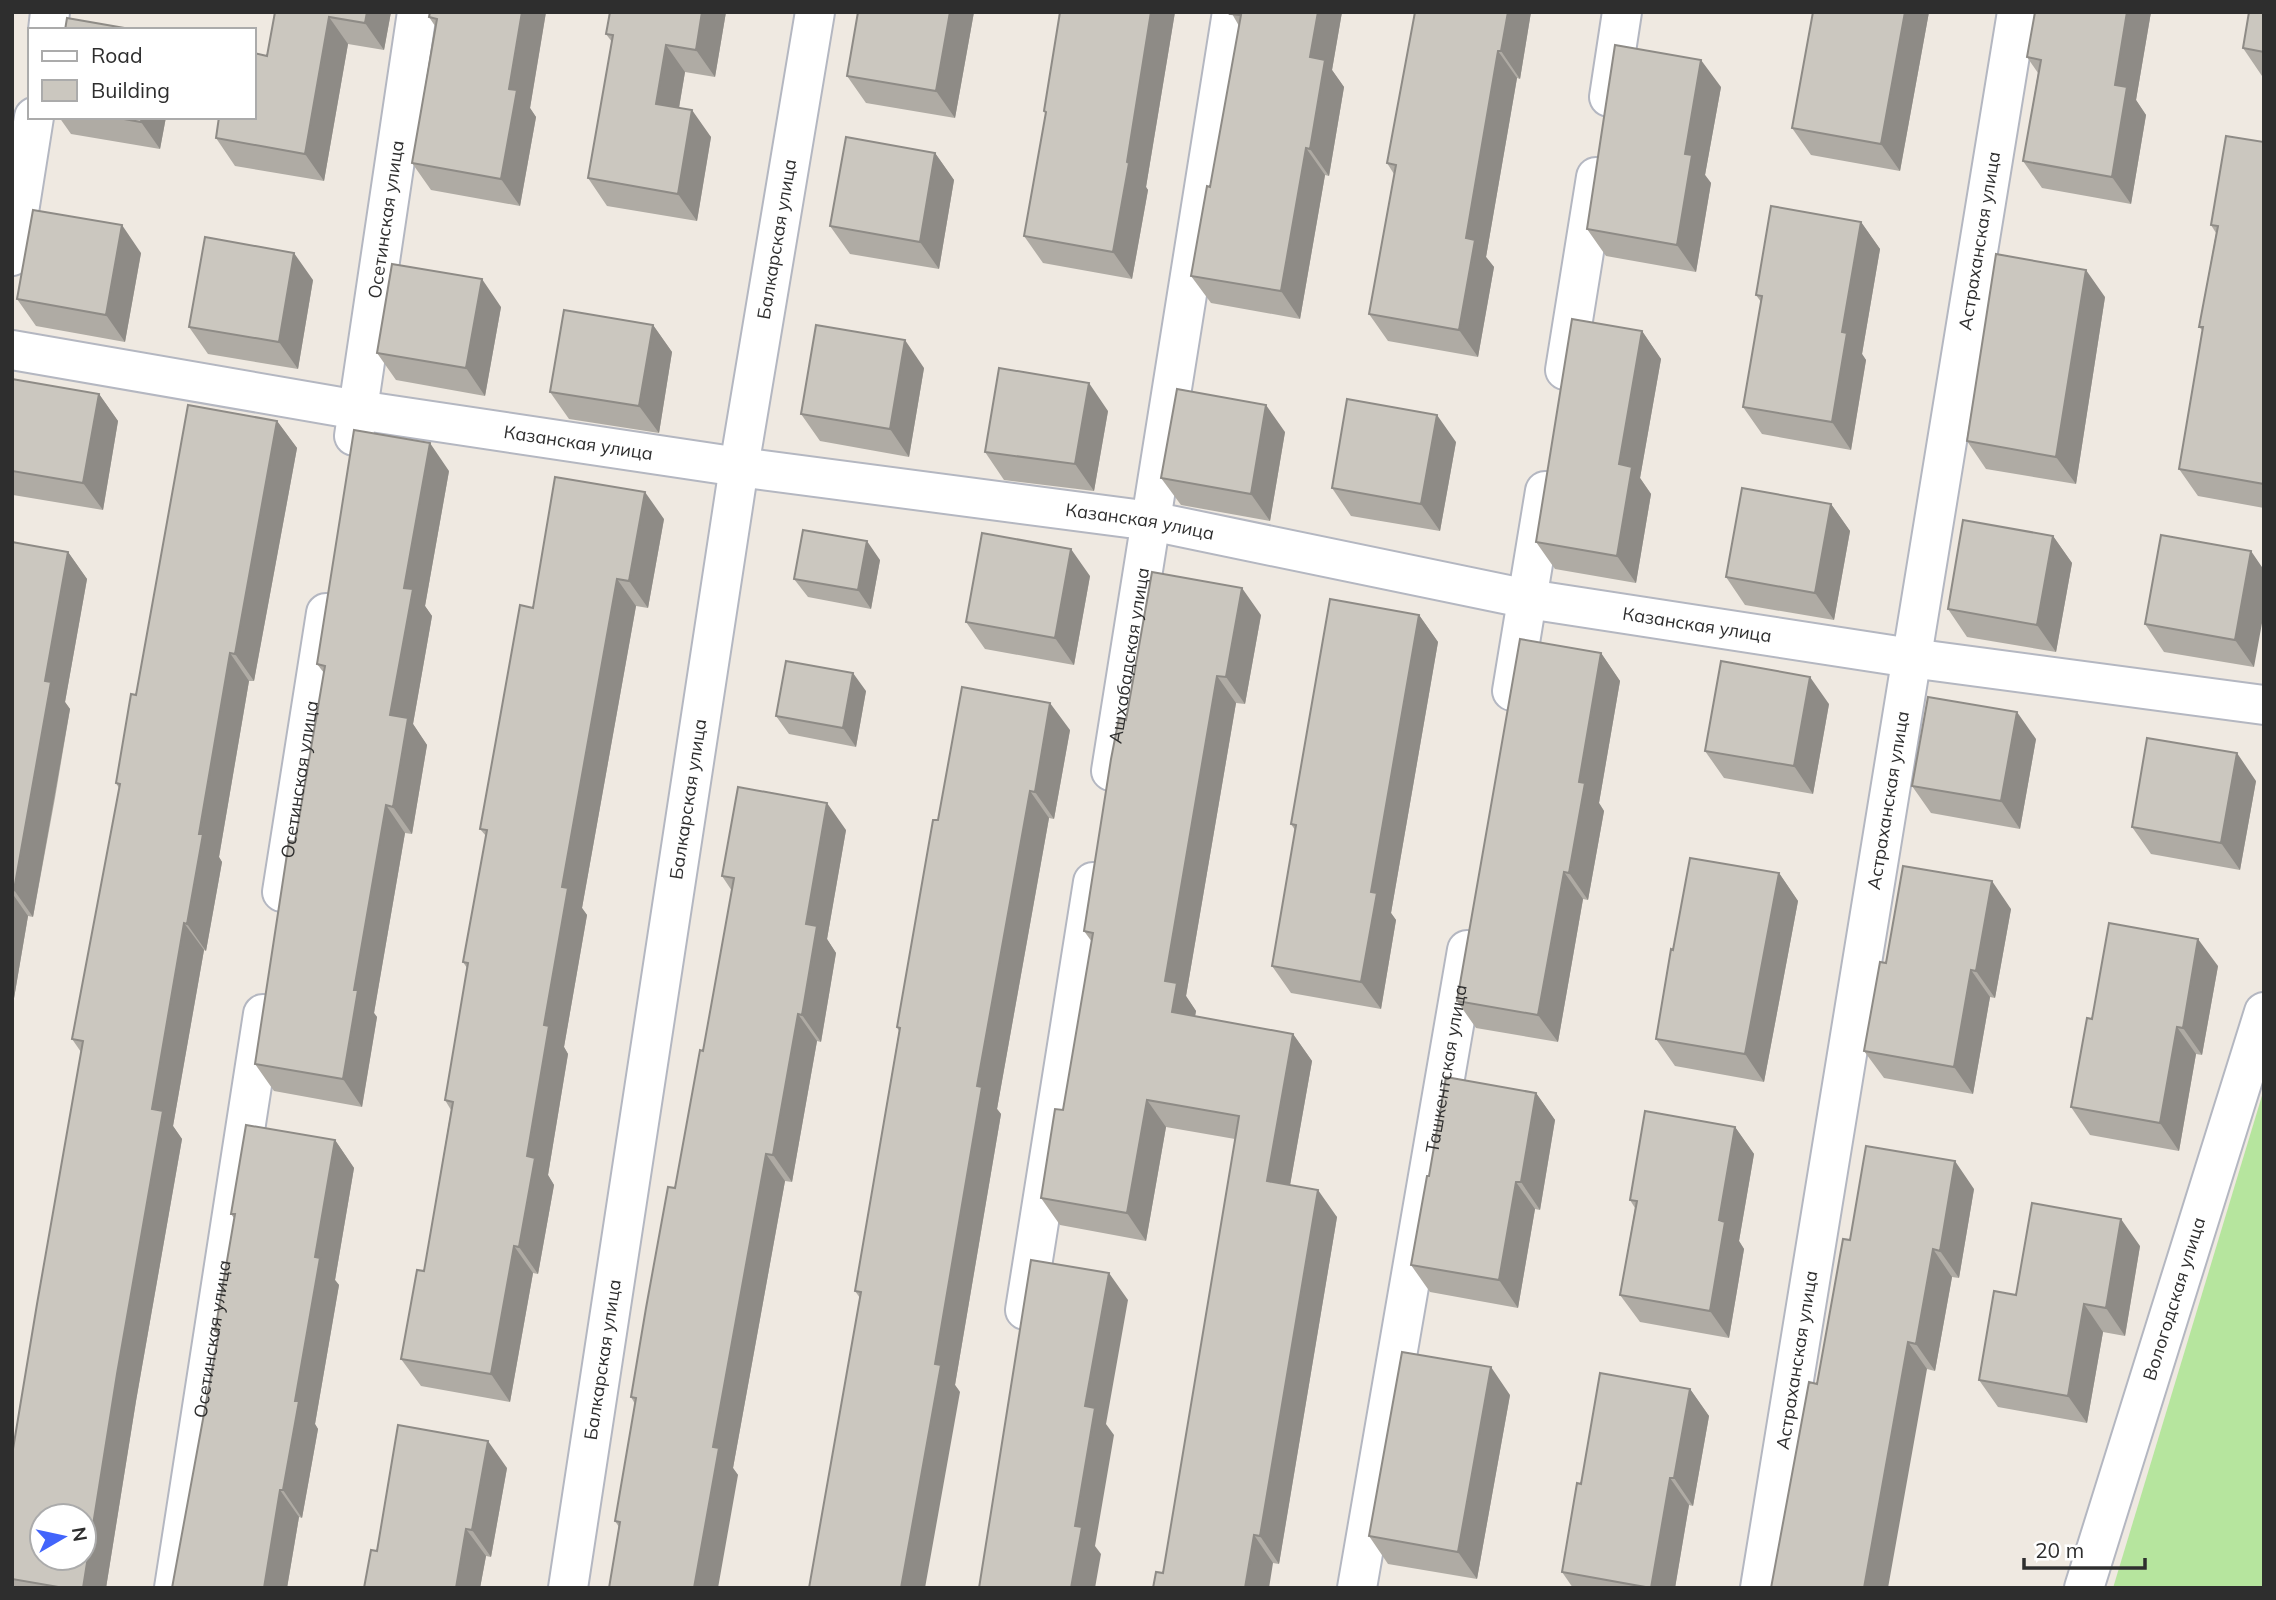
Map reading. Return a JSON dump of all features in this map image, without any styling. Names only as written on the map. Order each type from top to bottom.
[{"type":"street","name":"Осетинская улица","points":[[349,465],[417,12]]},
{"type":"street","name":"Балкарская улица","points":[[568,1588],[739,467],[816,12]]},
{"type":"street","name":"Ашхабадская улица","points":[[1105,808],[1232,12]]},
{"type":"street","points":[[1559,408],[1622,12]]},
{"type":"street","name":"Астраханская улица","points":[[1760,1588],[2017,12]]},
{"type":"street","points":[[12,256],[34,119]]},
{"type":"street","name":"Казанская улица","points":[[12,350],[358,410],[739,467],[1151,521],[1528,599],[1911,657],[2264,705]]},
{"type":"street","points":[[1507,723],[1550,463]]},
{"type":"street","name":"Осетинская улица","points":[[276,930],[332,574]]},
{"type":"street","points":[[1020,1342],[1099,849]]},
{"type":"street","name":"Ташкентская улица","points":[[1357,1588],[1473,915]]},
{"type":"street","name":"Осетинская улица","points":[[174,1588],[268,985]]},
{"type":"street","name":"Вологодская улица","points":[[2084,1588],[2264,1012]]},
{"type":"green space","points":[[2264,1089],[2264,1588],[2113,1588]]},
{"type":"building","points":[[275,12],[367,12],[365,23],[329,17],[305,154],[216,138],[219,119],[256,119],[256,53],[267,56]]},
{"type":"building","points":[[430,12],[522,12],[509,89],[517,90],[501,179],[412,163],[437,19],[429,17]]},
{"type":"building","points":[[610,12],[702,12],[696,50],[666,45],[656,104],[692,110],[678,194],[588,178],[613,35],[606,34]]},
{"type":"building","points":[[858,12],[950,12],[936,91],[847,76]]},
{"type":"building","points":[[1060,12],[1151,12],[1113,252],[1024,236]]},
{"type":"building","points":[[1318,12],[1310,57],[1325,60],[1310,149],[1306,148],[1281,291],[1191,276],[1241,15],[1230,14]]},
{"type":"building","points":[[1415,12],[1508,12],[1501,51],[1498,51],[1466,238],[1475,240],[1459,330],[1369,314],[1396,165],[1387,163]]},
{"type":"building","points":[[1813,12],[1905,12],[1881,144],[1792,128]]},
{"type":"building","points":[[2035,12],[2127,12],[2115,85],[2127,87],[2112,177],[2023,161],[2041,60],[2027,57]]},
{"type":"building","points":[[2249,12],[2264,12],[2264,52],[2243,48]]},
{"type":"building","points":[[67,18],[124,28],[65,28]]},
{"type":"building","points":[[1615,45],[1701,60],[1685,154],[1692,155],[1677,245],[1587,229]]},
{"type":"building","points":[[2226,136],[2264,142],[2264,484],[2179,469],[2203,327],[2199,327],[2218,226],[2211,225]]},
{"type":"building","points":[[846,137],[935,153],[920,242],[830,226]]},
{"type":"building","points":[[1771,206],[1861,222],[1842,332],[1847,333],[1832,422],[1743,407],[1762,296],[1756,295]]},
{"type":"building","points":[[33,210],[122,225],[106,315],[17,299]]},
{"type":"building","points":[[205,237],[294,253],[279,342],[189,327]]},
{"type":"building","points":[[1996,254],[2086,270],[2056,457],[1967,441]]},
{"type":"building","points":[[392,264],[482,279],[466,368],[377,353]]},
{"type":"building","points":[[564,310],[653,325],[639,406],[550,392]]},
{"type":"building","points":[[1572,319],[1642,331],[1619,464],[1632,467],[1617,556],[1536,542]]},
{"type":"building","points":[[816,325],[905,340],[890,429],[801,414]]},
{"type":"building","points":[[999,368],[1089,383],[1075,464],[985,452]]},
{"type":"building","points":[[12,379],[99,394],[83,483],[12,471]]},
{"type":"building","points":[[1177,389],[1266,405],[1251,494],[1161,478]]},
{"type":"building","points":[[1347,399],[1437,415],[1421,504],[1332,488]]},
{"type":"building","points":[[188,405],[277,421],[235,654],[230,653],[199,834],[203,834],[187,924],[184,923],[152,1109],[163,1111],[97,1502],[28,1502],[28,1572],[86,1572],[83,1588],[64,1588],[12,1579],[12,1455],[83,1041],[72,1039],[120,784],[116,783],[131,694],[136,695]]},
{"type":"building","points":[[354,430],[430,443],[404,588],[413,589],[390,715],[408,718],[393,807],[386,805],[354,990],[358,990],[343,1079],[255,1064],[289,841],[295,842],[325,666],[317,664]]},
{"type":"building","points":[[555,477],[645,492],[629,581],[617,579],[562,887],[568,888],[544,1025],[549,1026],[527,1156],[535,1158],[519,1247],[514,1246],[491,1374],[401,1359],[417,1270],[424,1271],[453,1102],[445,1100],[468,963],[463,962],[487,830],[480,829],[520,605],[533,608]]},
{"type":"building","points":[[1742,488],[1831,504],[1815,593],[1726,577]]},
{"type":"building","points":[[1963,520],[2053,536],[2037,625],[1948,609]]},
{"type":"building","points":[[803,530],[867,541],[858,590],[794,579]]},
{"type":"building","points":[[982,533],[1071,549],[1055,638],[966,622]]},
{"type":"building","points":[[2161,535],[2251,551],[2235,640],[2145,624]]},
{"type":"building","points":[[12,542],[68,552],[45,681],[51,682],[14,890],[12,889]]},
{"type":"building","points":[[1152,572],[1242,588],[1226,677],[1217,676],[1165,981],[1177,983],[1172,1012],[1293,1034],[1267,1181],[1318,1190],[1260,1536],[1254,1535],[1245,1588],[1153,1588],[1156,1572],[1163,1573],[1239,1116],[1147,1100],[1127,1213],[1041,1198],[1055,1109],[1063,1110],[1093,933],[1084,931],[1111,759],[1119,718],[1126,720]]},
{"type":"building","points":[[1330,599],[1419,615],[1371,892],[1377,893],[1361,982],[1272,966],[1296,825],[1291,824]]},
{"type":"building","points":[[1520,639],[1601,653],[1579,782],[1585,783],[1569,873],[1564,872],[1538,1015],[1457,1001]]},
{"type":"building","points":[[786,661],[853,673],[843,728],[776,716]]},
{"type":"building","points":[[1721,661],[1810,677],[1794,766],[1705,751]]},
{"type":"building","points":[[962,687],[1050,703],[1035,792],[1030,791],[977,1086],[982,1087],[935,1364],[941,1365],[901,1588],[809,1588],[861,1292],[855,1291],[900,1028],[897,1027],[933,820],[938,820]]},
{"type":"building","points":[[1928,697],[2017,712],[2001,801],[1912,786]]},
{"type":"building","points":[[2147,738],[2237,753],[2221,843],[2132,827]]},
{"type":"building","points":[[738,787],[827,803],[806,924],[817,926],[773,1155],[766,1154],[713,1447],[719,1448],[694,1588],[609,1588],[620,1522],[615,1521],[636,1398],[631,1397],[646,1308],[668,1187],[675,1188],[734,878],[722,876]]},
{"type":"building","points":[[1690,858],[1779,873],[1745,1054],[1656,1039]]},
{"type":"building","points":[[1903,866],[1992,881],[1976,971],[1971,970],[1954,1067],[1864,1051],[1880,962],[1886,963]]},
{"type":"building","points":[[2109,923],[2198,939],[2183,1028],[2177,1027],[2160,1123],[2071,1107],[2087,1018],[2092,1019]]},
{"type":"building","points":[[1446,1077],[1536,1093],[1521,1182],[1516,1182],[1499,1280],[1411,1265]]},
{"type":"building","points":[[1645,1111],[1735,1127],[1719,1220],[1725,1222],[1710,1311],[1620,1295],[1637,1201],[1630,1200]]},
{"type":"building","points":[[246,1125],[335,1140],[315,1257],[320,1258],[295,1401],[299,1401],[283,1490],[280,1490],[264,1588],[172,1588],[219,1332],[215,1331],[235,1214],[231,1214]]},
{"type":"building","points":[[1866,1146],[1955,1161],[1940,1251],[1933,1249],[1916,1344],[1908,1342],[1864,1588],[1771,1588],[1809,1382],[1817,1384],[1843,1239],[1850,1240]]},
{"type":"building","points":[[2032,1203],[2121,1219],[2106,1308],[2084,1304],[2068,1396],[1979,1380],[1994,1291],[2016,1295]]},
{"type":"building","points":[[1031,1260],[1109,1273],[1085,1406],[1095,1408],[1075,1526],[1082,1527],[1071,1588],[979,1588]]},
{"type":"building","points":[[1402,1352],[1491,1367],[1458,1552],[1369,1536]]},
{"type":"building","points":[[1600,1373],[1690,1389],[1674,1478],[1670,1478],[1651,1588],[1562,1572],[1577,1483],[1581,1484]]},
{"type":"building","points":[[398,1425],[488,1441],[472,1530],[466,1529],[456,1588],[364,1588],[371,1550],[377,1551]]}]
